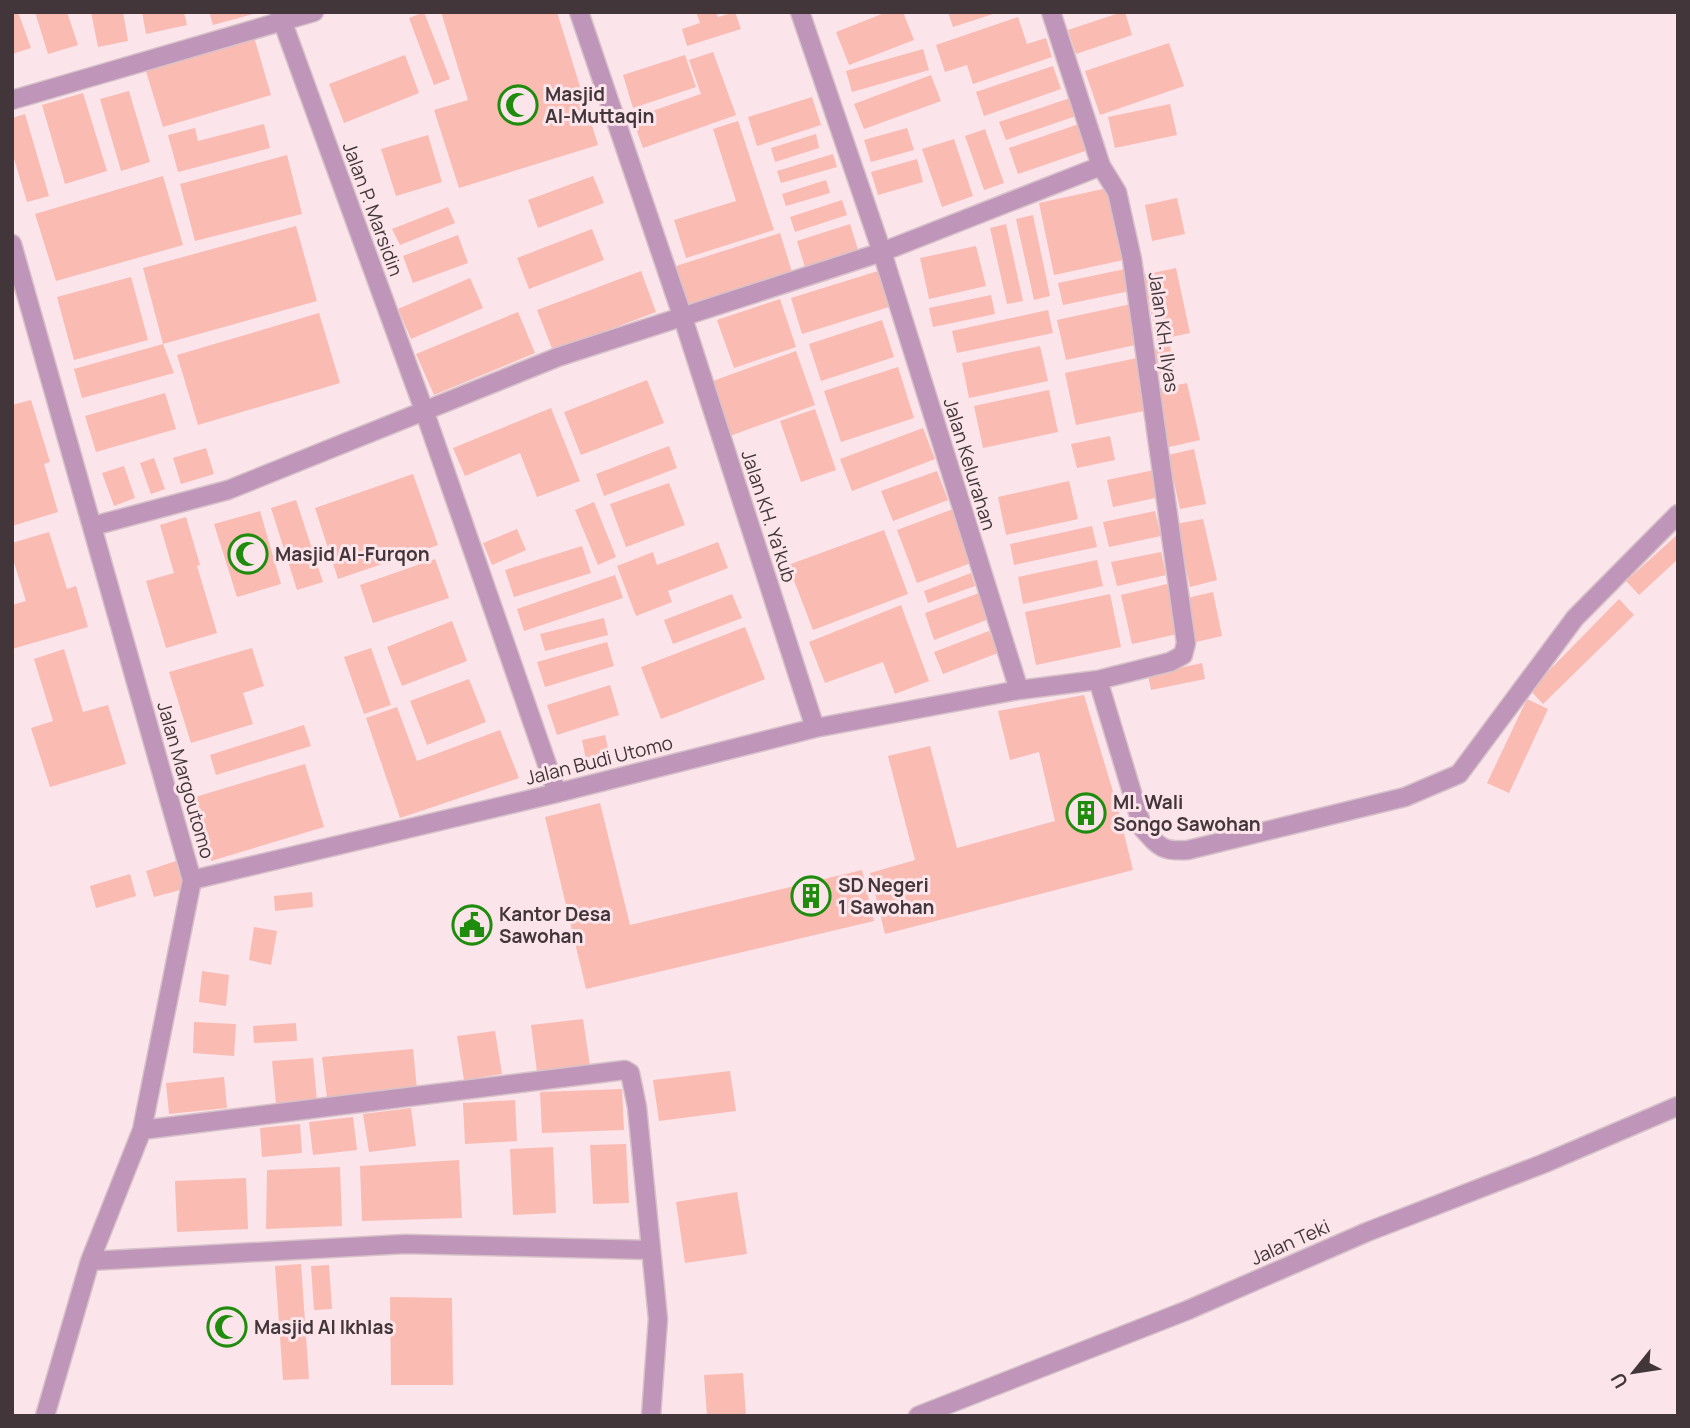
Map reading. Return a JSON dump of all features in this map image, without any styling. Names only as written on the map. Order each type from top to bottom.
[{"type":"street","points":[[12,100],[281,17],[314,12]]},
{"type":"street","name":"Jalan KH. Ya'kub","points":[[579,12],[683,318],[815,728]]},
{"type":"street","name":"Jalan Kelurahan","points":[[800,12],[882,252],[1018,690]]},
{"type":"street","name":"Jalan KH. Ilyas","points":[[1051,12],[1101,166],[1117,192],[1132,259],[1186,643],[1183,655],[1170,662]]},
{"type":"street","name":"Jalan P. Marsidin","points":[[281,17],[424,410],[557,793]]},
{"type":"street","points":[[93,526],[228,490],[558,358],[882,252],[1101,166]]},
{"type":"street","name":"Jalan Margoutomo","points":[[12,244],[192,880],[142,1130],[90,1261],[45,1416]]},
{"type":"street","points":[[1098,680],[1143,829],[1159,847],[1172,851],[1188,849],[1405,797],[1459,774],[1575,618],[1678,514]]},
{"type":"street","name":"Jalan Budi Utomo","points":[[192,880],[815,728],[1018,690],[1098,680],[1170,662]]},
{"type":"street","points":[[142,1130],[625,1070],[633,1079],[637,1107],[658,1319],[651,1416]]},
{"type":"street","name":"Jalan Teki","points":[[918,1416],[1188,1310],[1367,1232],[1545,1163],[1678,1106]]},
{"type":"street","points":[[90,1261],[405,1244],[650,1250]]},
{"type":"building","points":[[12,12],[18,12],[31,48],[12,54]]},
{"type":"building","points":[[35,12],[67,12],[78,45],[48,54]]},
{"type":"building","points":[[91,12],[123,12],[128,41],[98,47]]},
{"type":"building","points":[[142,12],[184,12],[187,25],[146,34]]},
{"type":"building","points":[[209,12],[252,12],[253,14],[213,25]]},
{"type":"building","points":[[424,12],[450,79],[434,85],[409,18]]},
{"type":"building","name":"Masjid Al-Muttaqin","points":[[441,12],[557,12],[598,145],[459,188],[434,110],[468,100]]},
{"type":"building","points":[[696,12],[716,12],[718,17],[735,12],[741,29],[687,46],[682,29],[700,23]]},
{"type":"building","points":[[887,12],[903,12],[914,40],[849,65],[836,32]]},
{"type":"building","points":[[948,12],[996,12],[996,13],[953,27]]},
{"type":"building","points":[[1125,12],[1132,35],[1076,54],[1068,30]]},
{"type":"building","points":[[1018,17],[1027,44],[1046,38],[1052,57],[973,84],[967,65],[945,72],[936,45]]},
{"type":"building","points":[[254,37],[271,95],[163,127],[145,68]]},
{"type":"building","points":[[1169,43],[1184,86],[1100,115],[1085,71]]},
{"type":"building","points":[[923,49],[929,70],[852,92],[846,71]]},
{"type":"building","points":[[713,52],[736,115],[643,148],[632,118],[701,94],[689,60]]},
{"type":"building","points":[[405,55],[419,93],[344,123],[329,84]]},
{"type":"building","points":[[685,55],[696,87],[633,108],[623,75]]},
{"type":"building","points":[[1053,66],[1061,89],[984,116],[976,92]]},
{"type":"building","points":[[931,75],[941,101],[864,129],[854,104]]},
{"type":"building","points":[[129,91],[150,162],[121,171],[100,99]]},
{"type":"building","points":[[83,93],[107,171],[65,184],[42,105]]},
{"type":"building","points":[[812,97],[821,125],[757,146],[748,117]]},
{"type":"building","points":[[1070,98],[1076,116],[1006,140],[999,122]]},
{"type":"building","points":[[1170,104],[1177,135],[1115,148],[1108,117]]},
{"type":"building","points":[[25,114],[49,196],[27,202],[12,152],[12,118]]},
{"type":"building","points":[[738,121],[774,230],[686,258],[674,220],[736,201],[713,129]]},
{"type":"building","points":[[264,124],[270,148],[178,172],[168,135],[195,128],[198,141]]},
{"type":"building","points":[[1079,124],[1088,150],[1018,174],[1009,148]]},
{"type":"building","points":[[907,128],[914,150],[871,162],[864,140]]},
{"type":"building","points":[[985,129],[1004,183],[984,190],[965,136]]},
{"type":"building","points":[[816,134],[819,148],[775,162],[771,148]]},
{"type":"building","points":[[428,135],[442,182],[396,196],[381,149]]},
{"type":"building","points":[[954,139],[973,196],[942,207],[922,149]]},
{"type":"building","points":[[833,154],[837,167],[781,183],[777,171]]},
{"type":"building","points":[[287,155],[302,214],[195,241],[180,184]]},
{"type":"building","points":[[917,159],[923,182],[878,195],[871,172]]},
{"type":"building","points":[[163,176],[183,245],[56,281],[35,214]]},
{"type":"building","points":[[593,176],[604,203],[538,228],[528,200]]},
{"type":"building","points":[[826,180],[830,193],[786,206],[782,194]]},
{"type":"building","points":[[1112,187],[1128,259],[1054,275],[1039,203]]},
{"type":"building","points":[[1177,198],[1185,234],[1152,241],[1145,205]]},
{"type":"building","points":[[842,200],[847,215],[795,232],[790,217]]},
{"type":"building","points":[[448,207],[455,223],[400,245],[392,229]]},
{"type":"building","points":[[1033,215],[1050,296],[1034,300],[1016,219]]},
{"type":"building","points":[[850,224],[860,256],[807,274],[797,241]]},
{"type":"building","points":[[1006,224],[1023,301],[1007,304],[990,228]]},
{"type":"building","points":[[296,226],[317,301],[163,344],[143,268]]},
{"type":"building","points":[[592,229],[604,260],[529,289],[517,258]]},
{"type":"building","points":[[780,233],[792,272],[685,306],[673,267]]},
{"type":"building","points":[[458,235],[468,263],[413,283],[403,256]]},
{"type":"building","points":[[976,246],[986,286],[929,299],[920,258]]},
{"type":"building","points":[[1176,268],[1190,333],[1157,340],[1143,275]]},
{"type":"building","points":[[1125,269],[1130,291],[1063,305],[1058,283]]},
{"type":"building","points":[[641,271],[656,312],[553,351],[537,310]]},
{"type":"building","points":[[878,271],[889,307],[802,334],[791,298]]},
{"type":"building","points":[[131,277],[148,340],[74,360],[57,297]]},
{"type":"building","points":[[470,278],[483,308],[411,339],[398,309]]},
{"type":"building","points":[[991,295],[995,314],[933,327],[929,308]]},
{"type":"building","points":[[780,299],[796,347],[734,368],[717,320]]},
{"type":"building","points":[[1131,304],[1140,344],[1066,360],[1057,320]]},
{"type":"building","points":[[1048,310],[1053,333],[957,353],[952,331]]},
{"type":"building","points":[[518,312],[535,353],[434,395],[416,354]]},
{"type":"building","points":[[319,313],[340,383],[198,425],[177,355]]},
{"type":"building","points":[[882,320],[894,357],[821,381],[809,344]]},
{"type":"building","points":[[163,344],[174,373],[82,398],[74,369]]},
{"type":"building","points":[[1040,346],[1048,381],[969,398],[962,363]]},
{"type":"building","points":[[1170,346],[1176,377],[1161,380],[1154,349]]},
{"type":"building","points":[[796,351],[815,405],[730,436],[710,382]]},
{"type":"building","points":[[1137,358],[1149,410],[1076,425],[1065,373]]},
{"type":"building","points":[[898,367],[914,418],[841,442],[824,391]]},
{"type":"building","points":[[647,380],[664,423],[581,455],[564,412]]},
{"type":"building","points":[[1187,383],[1200,440],[1169,447],[1157,389]]},
{"type":"building","points":[[1049,390],[1058,432],[983,448],[974,406]]},
{"type":"building","points":[[165,393],[176,429],[96,452],[85,416]]},
{"type":"building","points":[[31,400],[50,462],[44,464],[58,512],[12,526],[12,405]]},
{"type":"building","points":[[551,408],[580,481],[537,497],[520,453],[465,476],[453,448]]},
{"type":"building","points":[[815,409],[836,470],[801,482],[780,421]]},
{"type":"building","points":[[923,428],[935,459],[852,491],[840,459]]},
{"type":"building","points":[[1110,436],[1115,460],[1077,468],[1071,444]]},
{"type":"building","points":[[669,446],[677,468],[604,496],[596,474]]},
{"type":"building","points":[[206,448],[214,474],[181,484],[173,458]]},
{"type":"building","points":[[1194,449],[1206,504],[1180,509],[1168,455]]},
{"type":"building","points":[[154,458],[165,489],[151,494],[140,463]]},
{"type":"building","points":[[124,466],[135,498],[114,506],[102,473]]},
{"type":"building","points":[[1154,470],[1160,497],[1113,507],[1107,480]]},
{"type":"building","points":[[937,471],[948,500],[893,521],[881,491]]},
{"type":"building","points":[[413,474],[438,545],[338,579],[315,508]]},
{"type":"building","points":[[1069,481],[1078,519],[1006,535],[998,497]]},
{"type":"building","points":[[669,483],[685,525],[626,547],[610,504]]},
{"type":"building","points":[[296,500],[323,582],[297,590],[271,508]]},
{"type":"building","points":[[594,502],[616,557],[598,565],[575,510]]},
{"type":"building","points":[[953,509],[971,563],[917,583],[897,530]]},
{"type":"building","name":"Masjid Al-Furqon","points":[[260,511],[281,584],[237,597],[214,524]]},
{"type":"building","points":[[1155,511],[1161,536],[1109,547],[1103,522]]},
{"type":"building","points":[[186,517],[217,633],[166,648],[146,581],[174,573],[160,525]]},
{"type":"building","points":[[1203,519],[1217,580],[1190,587],[1176,524]]},
{"type":"building","points":[[1092,526],[1097,547],[1014,565],[1010,544]]},
{"type":"building","points":[[517,529],[526,550],[492,565],[483,543]]},
{"type":"building","points":[[884,530],[908,594],[813,630],[788,565]]},
{"type":"building","points":[[49,532],[67,589],[76,586],[88,627],[12,649],[12,605],[26,601],[12,556],[12,543]]},
{"type":"building","points":[[1678,534],[1678,559],[1639,595],[1626,581]]},
{"type":"building","points":[[718,542],[728,568],[668,591],[672,602],[636,616],[617,566],[653,552],[657,565]]},
{"type":"building","points":[[582,546],[591,573],[514,597],[505,570]]},
{"type":"building","points":[[1161,552],[1166,575],[1117,586],[1111,562]]},
{"type":"building","points":[[435,559],[449,598],[373,623],[360,585]]},
{"type":"building","points":[[1097,560],[1103,586],[1023,604],[1018,577]]},
{"type":"building","points":[[971,573],[975,586],[928,603],[924,591]]},
{"type":"building","points":[[615,575],[623,598],[524,631],[517,609]]},
{"type":"building","points":[[1167,584],[1178,634],[1132,644],[1121,595]]},
{"type":"building","points":[[1213,592],[1222,636],[1196,642],[1187,598]]},
{"type":"building","points":[[979,593],[989,619],[934,640],[925,613]]},
{"type":"building","points":[[732,594],[742,618],[673,644],[664,620]]},
{"type":"building","points":[[1110,594],[1121,647],[1036,665],[1025,612]]},
{"type":"building","points":[[1619,599],[1634,615],[1543,704],[1530,690]]},
{"type":"building","points":[[901,605],[929,681],[895,694],[883,662],[825,683],[809,642]]},
{"type":"building","points":[[604,618],[608,635],[545,651],[540,634]]},
{"type":"building","points":[[452,621],[467,661],[402,686],[387,647]]},
{"type":"building","points":[[745,627],[765,679],[661,719],[641,667]]},
{"type":"building","points":[[989,631],[998,653],[943,674],[934,652]]},
{"type":"building","points":[[607,642],[614,666],[545,687],[537,662]]},
{"type":"building","points":[[252,648],[264,686],[243,693],[253,724],[191,743],[169,672]]},
{"type":"building","points":[[371,648],[391,705],[364,714],[344,657]]},
{"type":"building","points":[[64,649],[83,712],[108,705],[126,764],[50,787],[31,728],[53,721],[34,659]]},
{"type":"building","points":[[1202,663],[1205,679],[1151,690],[1148,675]]},
{"type":"building","points":[[469,679],[486,722],[427,745],[410,701]]},
{"type":"building","points":[[610,685],[619,715],[557,735],[547,705]]},
{"type":"building","name":"MI. Wali Songo Sawohan","points":[[1084,695],[1117,805],[1133,870],[885,934],[870,873],[915,860],[888,756],[930,746],[957,848],[1055,821],[1039,752],[1010,760],[998,711]]},
{"type":"building","points":[[1527,699],[1548,709],[1509,793],[1487,783]]},
{"type":"building","points":[[397,707],[417,761],[500,730],[519,778],[400,818],[366,718]]},
{"type":"building","points":[[304,725],[311,746],[216,775],[210,755]]},
{"type":"building","points":[[605,735],[612,765],[588,770],[582,740]]},
{"type":"building","points":[[305,764],[324,827],[211,861],[192,798]]},
{"type":"building","name":"SD Negeri 1 Sawohan","points":[[600,803],[630,925],[862,870],[874,921],[586,989],[545,817]]},
{"type":"building","points":[[176,861],[184,889],[154,897],[146,871]]},
{"type":"building","points":[[130,874],[136,896],[96,908],[90,886]]},
{"type":"building","points":[[312,892],[313,907],[275,911],[274,896]]},
{"type":"building","points":[[254,927],[277,931],[271,965],[249,960]]},
{"type":"building","points":[[202,971],[229,975],[226,1006],[199,1002]]},
{"type":"building","points":[[583,1019],[590,1066],[537,1072],[531,1025]]},
{"type":"building","points":[[194,1022],[236,1024],[234,1056],[193,1053]]},
{"type":"building","points":[[296,1023],[297,1041],[254,1043],[253,1026]]},
{"type":"building","points":[[495,1031],[502,1074],[464,1080],[457,1036]]},
{"type":"building","points":[[413,1049],[417,1089],[327,1098],[322,1057]]},
{"type":"building","points":[[313,1058],[317,1101],[276,1104],[272,1061]]},
{"type":"building","points":[[730,1071],[736,1111],[659,1121],[653,1080]]},
{"type":"building","points":[[224,1077],[227,1108],[169,1114],[166,1083]]},
{"type":"building","points":[[622,1089],[624,1130],[542,1133],[540,1092]]},
{"type":"building","points":[[515,1100],[517,1141],[465,1144],[463,1103]]},
{"type":"building","points":[[411,1108],[416,1146],[369,1152],[363,1114]]},
{"type":"building","points":[[353,1117],[357,1150],[313,1155],[309,1122]]},
{"type":"building","points":[[300,1124],[302,1153],[262,1157],[260,1128]]},
{"type":"building","points":[[626,1144],[629,1203],[593,1204],[590,1145]]},
{"type":"building","points":[[553,1147],[556,1213],[513,1215],[510,1149]]},
{"type":"building","points":[[459,1160],[462,1218],[362,1221],[360,1166]]},
{"type":"building","points":[[340,1167],[342,1226],[266,1229],[267,1170]]},
{"type":"building","points":[[246,1178],[248,1229],[177,1232],[175,1181]]},
{"type":"building","points":[[737,1192],[747,1254],[685,1263],[676,1202]]},
{"type":"building","points":[[301,1264],[309,1379],[283,1380],[275,1266]]},
{"type":"building","points":[[329,1265],[332,1309],[314,1310],[311,1266]]},
{"type":"building","points":[[390,1297],[452,1298],[453,1385],[391,1385]]},
{"type":"building","points":[[743,1373],[746,1416],[707,1416],[704,1375]]},
{"type":"place","name":"Masjid Al-Muttaqin","points":[[518,105]]},
{"type":"place","name":"Masjid Al-Furqon","points":[[248,554]]},
{"type":"place","name":"MI. Wali Songo Sawohan","points":[[1086,813]]},
{"type":"place","name":"SD Negeri 1 Sawohan","points":[[811,896]]},
{"type":"place","name":"Kantor Desa Sawohan","points":[[472,925]]},
{"type":"place","name":"Masjid Al Ikhlas","points":[[227,1327]]}]
